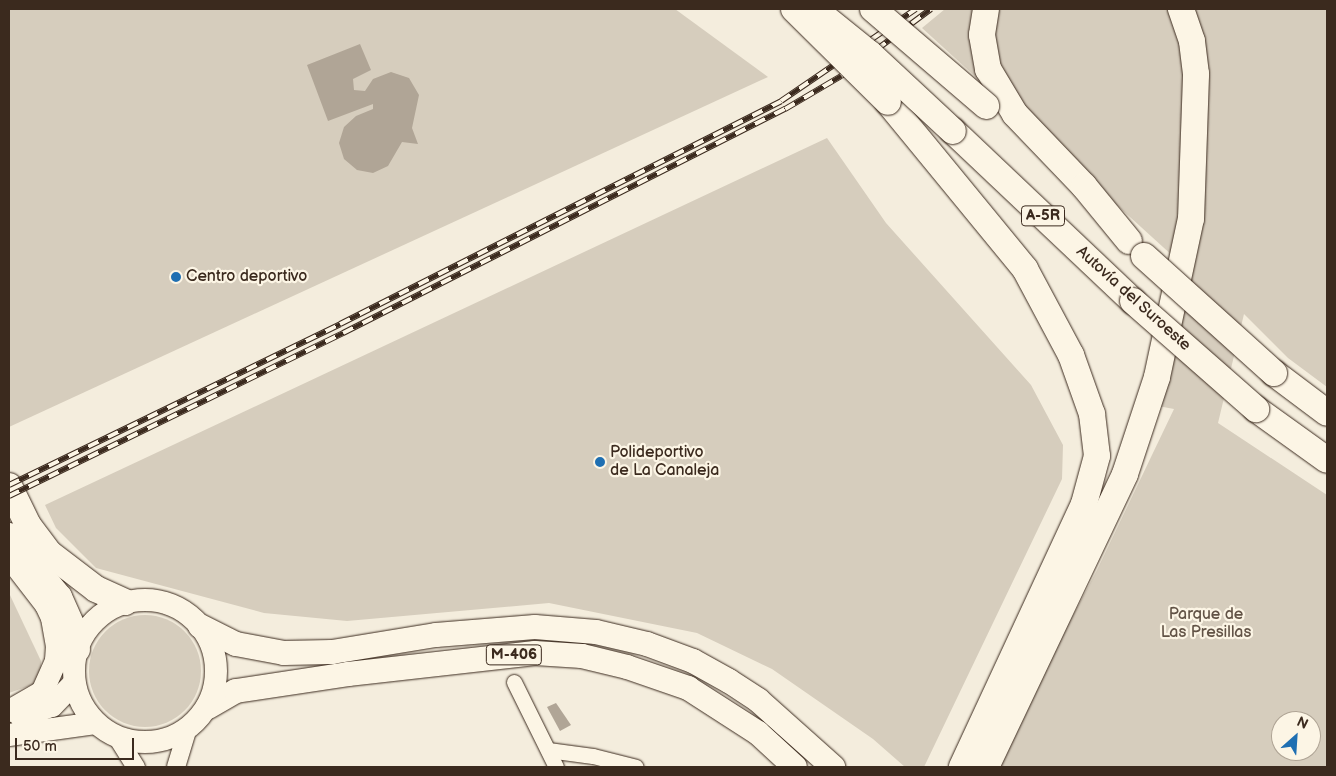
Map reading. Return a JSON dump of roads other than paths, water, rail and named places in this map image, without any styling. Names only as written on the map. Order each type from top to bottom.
[{"type":"highway","points":[[794,9],[888,102],[1025,269],[1071,355],[1092,414],[1097,456],[1084,504],[962,767]]},
{"type":"highway","name":"Autovía del Suroeste","points":[[814,9],[870,54],[1133,301],[1256,409],[1327,460]]},
{"type":"highway","name":"A-5R","points":[[873,9],[986,106],[1136,249],[1274,373],[1327,413]]},
{"type":"highway","points":[[986,9],[982,35],[988,69],[1014,114],[1084,186],[1136,249]]},
{"type":"highway","points":[[986,767],[1125,474],[1156,377],[1191,219],[1196,74],[1192,41],[1181,9]]},
{"type":"highway","points":[[9,486],[14,501],[49,553],[96,589],[125,602]]},
{"type":"highway","points":[[9,536],[59,597],[72,626],[77,649]]},
{"type":"highway","name":"M-406","points":[[200,626],[236,644],[284,653],[332,652],[436,635],[535,627],[596,632],[647,644],[693,661],[729,681],[765,706],[833,767]]},
{"type":"highway","name":"M-406","points":[[208,707],[236,691],[367,672],[536,653],[582,656],[627,667],[688,688],[758,733],[796,767]]},
{"type":"main road","points":[[9,557],[46,605],[52,618],[57,646],[56,661],[42,692],[9,711]]},
{"type":"main road","points":[[125,602],[164,602],[190,615],[200,626],[215,658],[213,691],[208,707],[187,730],[161,741],[146,742],[117,737],[95,723],[83,709],[73,684],[77,649],[87,629],[99,616],[125,602]]},
{"type":"main road","points":[[9,720],[52,706],[73,684]]},
{"type":"main road","points":[[9,735],[95,723]]},
{"type":"street","points":[[514,682],[556,767]]},
{"type":"street","points":[[176,767],[187,730]]},
{"type":"street","points":[[117,737],[136,767]]},
{"type":"street","points":[[548,750],[593,756],[636,767]]},
{"type":"railway","points":[[9,485],[340,324],[781,101],[916,9]]},
{"type":"railway","points":[[9,496],[343,333],[785,109],[841,76],[931,9]]},
{"type":"place","name":"Centro deportivo","points":[[176,277]]},
{"type":"place","name":"Polideportivo de La Canaleja","points":[[600,462]]},
{"type":"park label","name":"Parque de Las Presillas","points":[[1206,624]]}]
